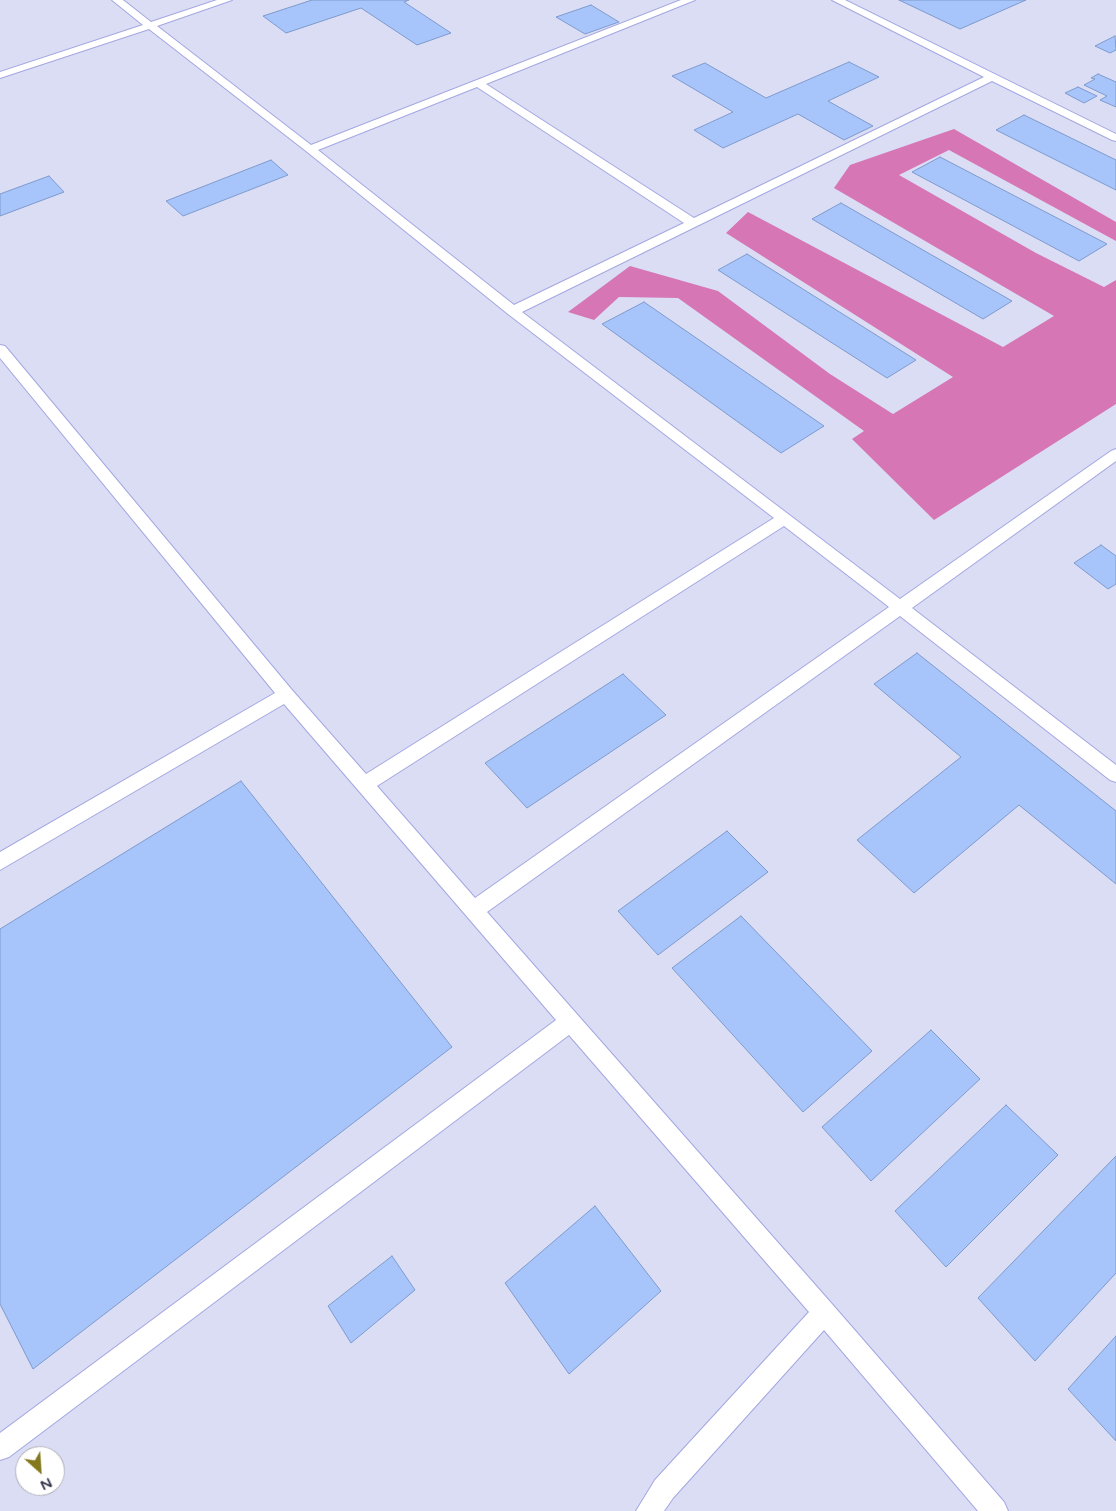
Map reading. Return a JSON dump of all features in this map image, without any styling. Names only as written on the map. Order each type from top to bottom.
[{"type":"lane","points":[[117,0],[152,25],[310,149],[513,311],[1116,774]]},
{"type":"lane","points":[[0,75],[227,0]]},
{"type":"lane","points":[[310,149],[690,0]]},
{"type":"lane","points":[[837,0],[1116,138]]},
{"type":"lane","points":[[513,311],[992,76]]},
{"type":"lane","points":[[478,83],[693,223]]},
{"type":"lane","points":[[0,349],[286,695],[995,1511]]},
{"type":"lane","points":[[474,910],[1116,454]]},
{"type":"lane","points":[[364,785],[785,518]]},
{"type":"lane","points":[[0,862],[286,695]]},
{"type":"lane","points":[[0,1448],[570,1021]]},
{"type":"lane","points":[[649,1511],[664,1489],[824,1312]]},
{"type":"shaded area","points":[[954,129],[1116,222],[1116,241],[949,150],[899,175],[1036,253],[1104,287],[1116,280],[1116,404],[934,520],[852,439],[864,431],[678,298],[619,297],[594,320],[568,312],[630,266],[718,291],[830,374],[893,414],[953,377],[726,233],[748,212],[1003,347],[1054,316],[834,188],[850,165]]},
{"type":"building","points":[[312,0],[409,0],[404,2],[451,33],[417,45],[361,8],[286,33],[263,16]]},
{"type":"building","points":[[899,0],[1026,0],[960,29]]},
{"type":"building","points":[[591,5],[619,22],[585,34],[556,17]]},
{"type":"building","points":[[1115,36],[1116,50],[1110,53],[1095,46]]},
{"type":"building","points":[[849,62],[879,77],[828,101],[873,126],[844,140],[798,114],[723,148],[694,130],[733,112],[672,76],[705,63],[766,98]]},
{"type":"building","points":[[1098,74],[1116,82],[1116,107],[1100,100],[1107,96],[1084,85],[1095,79],[1091,78]]},
{"type":"building","points":[[1078,87],[1097,96],[1084,103],[1065,93]]},
{"type":"building","points":[[1024,115],[1116,160],[1116,190],[996,130]]},
{"type":"building","points":[[940,157],[1107,244],[1079,261],[912,172]]},
{"type":"building","points":[[271,160],[288,175],[183,216],[166,201]]},
{"type":"building","points":[[49,176],[64,192],[0,216],[0,194]]},
{"type":"building","points":[[841,203],[1012,301],[983,319],[812,219]]},
{"type":"building","points":[[747,254],[916,360],[887,378],[718,270]]},
{"type":"building","points":[[644,302],[824,426],[781,453],[602,324]]},
{"type":"building","points":[[1101,545],[1116,556],[1116,584],[1108,589],[1074,563]]},
{"type":"building","points":[[917,653],[1116,811],[1116,884],[1019,805],[914,893],[857,840],[961,757],[874,684]]},
{"type":"building","points":[[623,674],[666,715],[527,808],[485,763]]},
{"type":"building","points":[[241,781],[452,1047],[33,1369],[0,1304],[0,929]]},
{"type":"building","points":[[727,831],[768,872],[658,955],[618,911]]},
{"type":"building","points":[[741,916],[872,1051],[803,1112],[672,968]]},
{"type":"building","points":[[931,1030],[980,1079],[871,1181],[822,1127]]},
{"type":"building","points":[[1006,1105],[1058,1155],[946,1267],[895,1211]]},
{"type":"building","points":[[1116,1156],[1116,1273],[1035,1361],[978,1298]]},
{"type":"building","points":[[595,1206],[661,1291],[569,1374],[505,1283]]},
{"type":"building","points":[[392,1256],[415,1290],[351,1343],[328,1306]]},
{"type":"building","points":[[1116,1336],[1116,1441],[1068,1389]]}]
